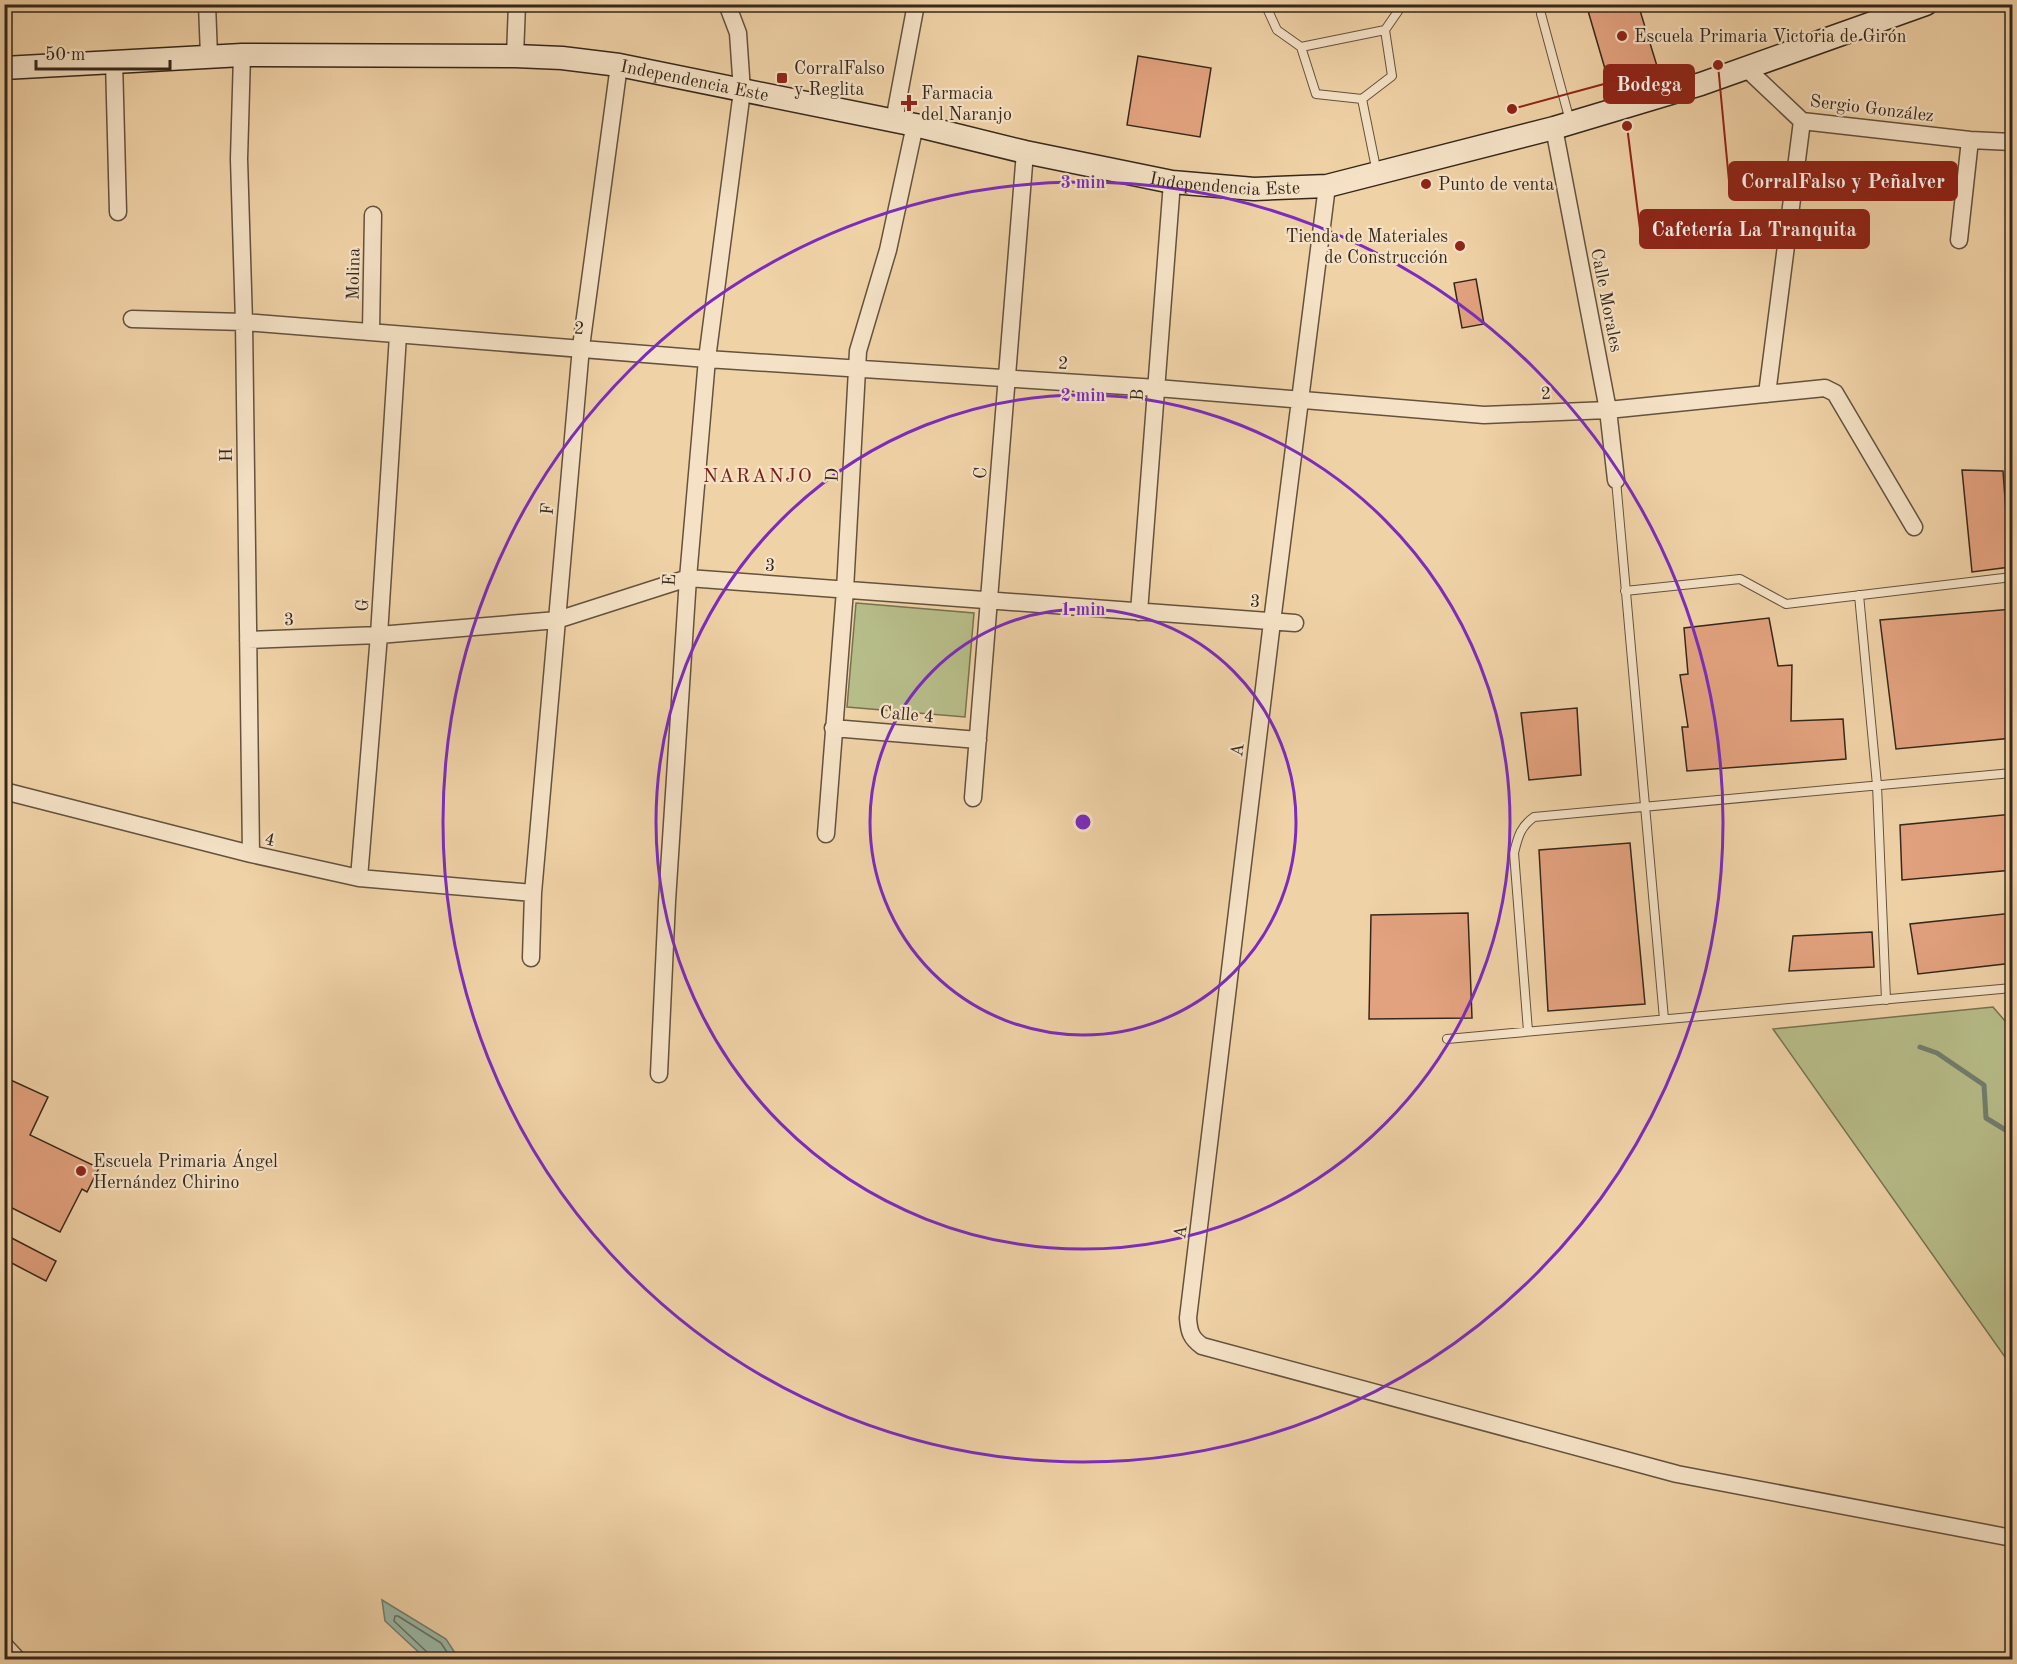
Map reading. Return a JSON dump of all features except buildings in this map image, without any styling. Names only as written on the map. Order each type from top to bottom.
[{"type":"main road","name":"Independencia Este","points":[[4,68],[242,55],[562,58],[619,64],[1172,182],[1254,189],[1327,186],[1562,126],[1747,69],[1926,4]]},
{"type":"street","points":[[207,4],[209,56]]},
{"type":"street","points":[[515,56],[517,4]]},
{"type":"street","name":"E","points":[[659,1074],[667,901],[688,579],[707,359],[742,91],[738,33],[727,4]]},
{"type":"street","name":"D","points":[[826,834],[845,590],[858,351],[888,250],[916,4]]},
{"type":"street","name":"H","points":[[242,55],[239,159],[244,322],[251,854]]},
{"type":"street","points":[[114,61],[118,212]]},
{"type":"street","name":"F","points":[[531,958],[533,893],[580,347],[619,64]]},
{"type":"street","name":"Sergio González","points":[[1747,69],[1802,121],[1970,140],[2013,142]]},
{"type":"street","points":[[1767,394],[1802,121]]},
{"type":"street","name":"Calle Morales","points":[[1562,126],[1608,410],[1616,480]]},
{"type":"street","points":[[1959,240],[1970,140]]},
{"type":"street","name":"C","points":[[973,798],[1025,152]]},
{"type":"street","name":"B","points":[[1139,612],[1172,182]]},
{"type":"street","name":"A","points":[[1327,186],[1188,1318],[1192,1338],[1202,1346],[1666,1471],[2013,1538]]},
{"type":"street","name":"Molina","points":[[371,332],[373,215]]},
{"type":"street","name":"2","points":[[132,319],[244,322],[580,347],[707,359],[1157,388],[1300,402],[1484,415],[1608,410],[1825,388],[1835,393],[1914,527]]},
{"type":"street","name":"G","points":[[359,878],[379,635],[398,335]]},
{"type":"street","name":"3","points":[[249,640],[379,635],[557,620],[688,579],[1295,623]]},
{"type":"street","name":"Calle 4","points":[[833,728],[978,740]]},
{"type":"street","name":"4","points":[[4,791],[251,854],[359,878],[533,893]]},
{"type":"street","points":[[4,1644],[18,1659]]},
{"type":"lane","points":[[1265,4],[1277,30],[1301,47],[1316,94],[1362,99],[1392,76],[1385,30],[1403,4]]},
{"type":"lane","points":[[1541,14],[1562,126]]},
{"type":"lane","points":[[1301,47],[1385,30]]},
{"type":"lane","points":[[1362,99],[1377,174]]},
{"type":"lane","points":[[1616,480],[1664,1019]]},
{"type":"lane","points":[[1625,591],[1740,579],[1786,604],[2013,577]]},
{"type":"lane","points":[[1859,595],[1877,785],[1886,1000]]},
{"type":"lane","points":[[1528,1031],[1515,853],[1518,834],[1525,823],[1534,817],[2013,773]]},
{"type":"lane","points":[[1447,1039],[2013,988]]},
{"type":"green space","points":[[856,603],[974,613],[965,717],[847,707]]},
{"type":"green space","points":[[1993,1007],[2012,1029],[2012,1367],[1773,1029]]},
{"type":"water","points":[[382,1600],[446,1639],[459,1659],[426,1659],[385,1621]]},
{"type":"waterway","points":[[1920,1047],[1937,1053],[1984,1085],[1986,1118],[2012,1134]]},
{"type":"place","name":"Escuela Primaria Victoria de Girón","points":[[1622,36]]},
{"type":"place","name":"CorralFalso y Peñalver","points":[[1718,65]]},
{"type":"place","name":"CorralFalso y Reglita","points":[[782,78]]},
{"type":"place","name":"Farmacia del Naranjo","points":[[909,103]]},
{"type":"place","name":"Bodega","points":[[1512,109]]},
{"type":"place","name":"Cafetería La Tranquita","points":[[1627,126]]},
{"type":"place","name":"Punto de venta","points":[[1426,184]]},
{"type":"place","name":"Tienda de Materiales de Construcción","points":[[1460,246]]},
{"type":"place","name":"Escuela Primaria Ángel Hernández Chirino","points":[[81,1171]]},
{"type":"district","name":"NARANJO","points":[[758,475]]}]
